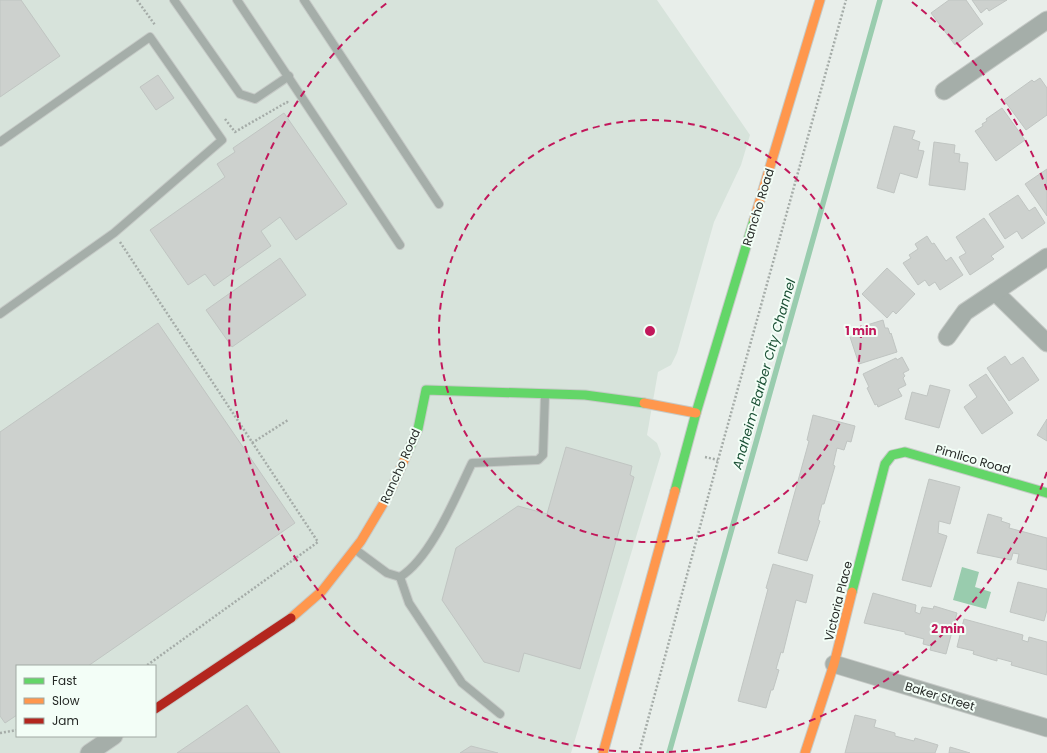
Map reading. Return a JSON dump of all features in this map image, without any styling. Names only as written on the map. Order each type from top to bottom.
[{"type":"street","name":"Rancho Road","points":[[603,753],[696,413],[820,0]]},
{"type":"street","points":[[944,91],[1047,20]]},
{"type":"street","points":[[947,337],[965,312],[1047,257]]},
{"type":"street","points":[[996,292],[1047,343]]},
{"type":"street","name":"Rancho Road","points":[[156,708],[287,622],[322,591],[355,549],[389,494],[418,429],[426,390],[606,397],[696,413]]},
{"type":"street","name":"Pimlico Road","points":[[892,455],[905,452],[1047,493]]},
{"type":"street","name":"Victoria Place","points":[[805,753],[834,664],[885,464],[892,455]]},
{"type":"street","name":"Baker Street","points":[[834,664],[1047,728]]},
{"type":"street","points":[[89,753],[113,737]]},
{"type":"lane","points":[[174,0],[240,94],[255,98],[289,76]]},
{"type":"lane","points":[[237,0],[400,245]]},
{"type":"lane","points":[[304,0],[439,204]]},
{"type":"lane","points":[[0,142],[150,37],[222,140],[114,233],[1,312]]},
{"type":"lane","points":[[355,549],[387,573],[400,577],[412,570],[439,530],[472,463],[538,460],[544,455],[545,394]]},
{"type":"lane","points":[[400,577],[409,603],[462,683],[500,714]]},
{"type":"path","points":[[138,0],[159,31]]},
{"type":"path","points":[[639,753],[726,430],[846,0]]},
{"type":"path","points":[[222,115],[235,132],[287,102],[292,108]]},
{"type":"path","points":[[114,233],[318,542],[147,665]]},
{"type":"path","points":[[252,443],[288,420]]},
{"type":"path","points":[[0,733],[16,730]]},
{"type":"shaded area","points":[[0,0],[657,0],[750,135],[741,165],[714,222],[677,353],[671,365],[658,372],[647,435],[657,443],[661,454],[571,753],[0,753]]},
{"type":"shaded area","points":[[962,567],[979,572],[975,587],[991,592],[986,609],[953,600]]},
{"type":"building","points":[[0,0],[21,0],[60,56],[0,97]]},
{"type":"building","points":[[949,0],[966,0],[983,24],[955,45],[931,13]]},
{"type":"building","points":[[972,0],[1007,0],[989,11],[987,8],[981,13]]},
{"type":"building","points":[[158,75],[174,98],[156,110],[140,87]]},
{"type":"building","points":[[1040,78],[1047,88],[1047,115],[1026,130],[1004,100],[1032,80],[1034,82]]},
{"type":"building","points":[[1002,108],[1025,140],[996,161],[975,131],[983,126],[982,124],[987,121],[986,119]]},
{"type":"building","points":[[284,113],[347,204],[296,240],[280,217],[261,231],[271,246],[214,286],[205,274],[188,285],[150,230],[225,177],[217,164],[235,152],[233,148]]},
{"type":"building","points":[[894,126],[915,131],[912,139],[920,142],[918,150],[924,151],[917,178],[900,173],[894,193],[877,188]]},
{"type":"building","points":[[934,142],[955,145],[954,153],[960,154],[959,162],[968,163],[965,190],[929,185]]},
{"type":"building","points":[[1047,169],[1047,216],[1025,184]]},
{"type":"building","points":[[1018,195],[1029,211],[1035,207],[1045,223],[1022,239],[1017,231],[1005,239],[989,214]]},
{"type":"building","points":[[984,218],[1004,247],[991,256],[994,259],[970,275],[959,257],[966,253],[956,237]]},
{"type":"building","points":[[927,236],[932,244],[934,243],[946,261],[951,257],[963,275],[940,290],[935,282],[929,286],[925,280],[918,285],[903,263],[911,258],[909,255],[918,249],[915,244]]},
{"type":"building","points":[[280,258],[306,295],[232,347],[206,310]]},
{"type":"building","points":[[887,268],[915,294],[896,314],[893,311],[887,318],[862,294]]},
{"type":"building","points":[[883,320],[885,328],[888,328],[890,334],[891,333],[897,352],[859,364],[848,331]]},
{"type":"building","points":[[158,323],[295,523],[89,665],[16,665],[16,716],[5,723],[0,716],[0,432]]},
{"type":"building","points":[[1005,356],[1011,365],[1023,357],[1039,380],[1009,401],[987,368]]},
{"type":"building","points":[[902,357],[909,370],[903,373],[905,376],[903,378],[906,385],[898,389],[902,396],[878,407],[877,404],[875,405],[867,388],[869,387],[863,374],[896,358],[897,360]]},
{"type":"building","points":[[986,374],[1013,413],[982,434],[964,407],[977,397],[969,385]]},
{"type":"building","points":[[930,385],[950,390],[939,428],[905,419],[912,392],[927,396]]},
{"type":"building","points":[[813,415],[855,426],[851,442],[847,441],[844,450],[837,448],[833,465],[835,466],[824,504],[822,504],[818,520],[820,521],[807,561],[778,553],[809,441],[807,440]]},
{"type":"building","points":[[1047,419],[1047,441],[1037,435]]},
{"type":"building","points":[[566,447],[632,466],[630,475],[634,477],[580,669],[524,653],[519,672],[484,662],[442,600],[456,548],[518,506],[547,514]]},
{"type":"building","points":[[929,479],[960,487],[950,524],[939,521],[938,533],[947,536],[931,587],[902,580]]},
{"type":"building","points":[[988,514],[1002,518],[1001,521],[1010,524],[1009,528],[1047,538],[1047,570],[1017,563],[1019,554],[1013,553],[1011,560],[977,553]]},
{"type":"building","points":[[773,564],[813,575],[806,603],[796,600],[783,653],[781,652],[776,669],[779,670],[766,708],[738,701],[768,589],[766,588]]},
{"type":"building","points":[[1018,582],[1047,589],[1047,610],[1044,621],[1010,612]]},
{"type":"building","points":[[873,593],[916,605],[915,612],[920,614],[922,607],[933,609],[934,606],[957,613],[946,654],[930,650],[931,646],[923,644],[924,639],[905,634],[905,632],[864,623]]},
{"type":"building","points":[[964,619],[1023,635],[1022,640],[1028,642],[1029,637],[1047,642],[1047,675],[1011,665],[1012,662],[997,658],[997,661],[973,654],[974,651],[957,647]]},
{"type":"building","points":[[247,705],[280,753],[177,753]]},
{"type":"building","points":[[855,715],[876,720],[874,727],[895,733],[895,736],[914,741],[915,738],[938,745],[935,753],[845,753]]},
{"type":"building","points":[[471,746],[498,753],[460,753]]},
{"type":"building","points":[[950,747],[970,753],[949,753]]},
{"type":"waterway","name":"Anaheim-Barber City Channel","points":[[669,753],[880,0]]},
{"type":"traffic: fast","points":[[675,491],[696,413],[754,220]]},
{"type":"traffic: fast","points":[[406,456],[418,429],[426,390],[585,395],[644,403]]},
{"type":"traffic: fast","points":[[852,592],[885,464],[892,455],[905,452],[1047,493]]},
{"type":"traffic: slow","points":[[754,220],[820,0]]},
{"type":"traffic: slow","points":[[644,403],[696,413]]},
{"type":"traffic: slow","points":[[291,618],[322,591],[361,541],[389,494],[406,456]]},
{"type":"traffic: slow","points":[[603,753],[675,491]]},
{"type":"traffic: slow","points":[[805,753],[834,664],[852,592]]},
{"type":"traffic: jam","points":[[156,708],[291,618]]}]
